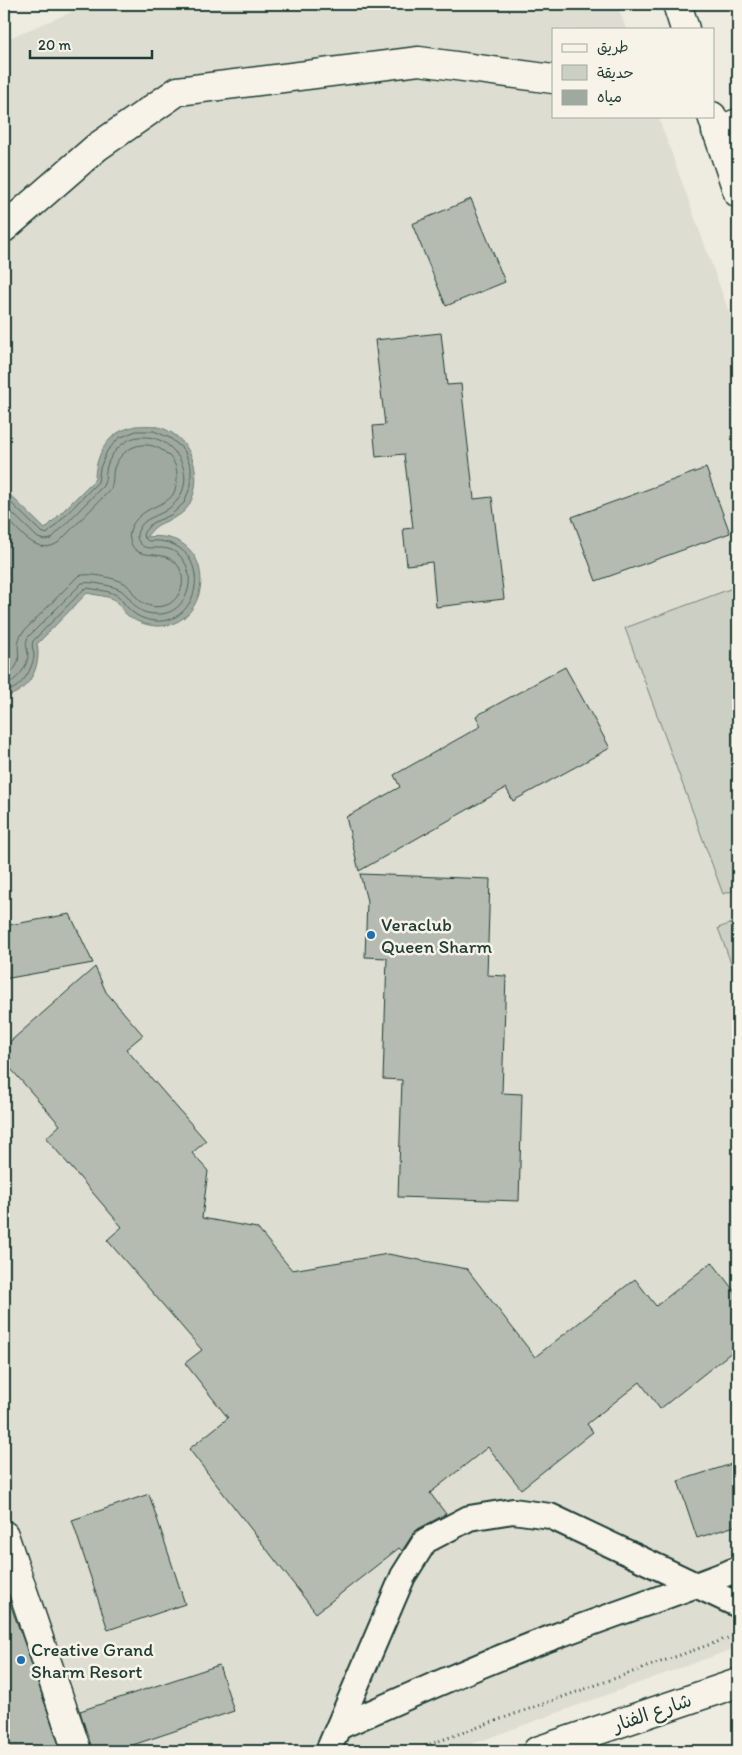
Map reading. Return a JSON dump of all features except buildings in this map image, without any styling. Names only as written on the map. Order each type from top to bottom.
[{"type":"street","points":[[677,4],[685,28]]},
{"type":"street","points":[[4,228],[96,147],[178,91],[419,61],[552,79]]},
{"type":"street","points":[[722,124],[738,193]]},
{"type":"street","points":[[4,1535],[77,1751]]},
{"type":"street","name":"شارع الفنار","points":[[537,1751],[738,1683]]},
{"type":"lane","points":[[328,1751],[403,1576],[426,1541],[470,1518],[513,1511],[550,1516],[738,1605]]},
{"type":"lane","points":[[339,1727],[456,1675],[557,1635],[698,1586],[738,1570]]},
{"type":"path","points":[[411,1751],[729,1638]]},
{"type":"shaded area","name":"Veraclub Queen Sharm","points":[[91,4],[617,4],[626,28],[552,28],[552,118],[659,118],[738,337],[738,1647],[453,1751],[85,1751],[4,1533],[4,40]]},
{"type":"green space","points":[[738,586],[738,889],[723,894],[625,628]]},
{"type":"green space","points":[[738,921],[738,982],[718,928]]},
{"type":"water","points":[[135,426],[152,426],[167,430],[185,446],[191,457],[195,468],[196,481],[189,505],[181,514],[158,525],[146,537],[170,538],[187,548],[197,562],[201,579],[198,597],[189,612],[175,623],[156,626],[143,624],[135,620],[124,612],[113,599],[87,593],[37,644],[38,653],[35,670],[26,685],[13,695],[4,697],[4,489],[45,529],[95,479],[98,460],[103,448],[111,438],[125,429]]},
{"type":"place","name":"Veraclub Queen Sharm","points":[[371,935]]},
{"type":"place","name":"Creative Grand Sharm Resort","points":[[21,1660]]}]
